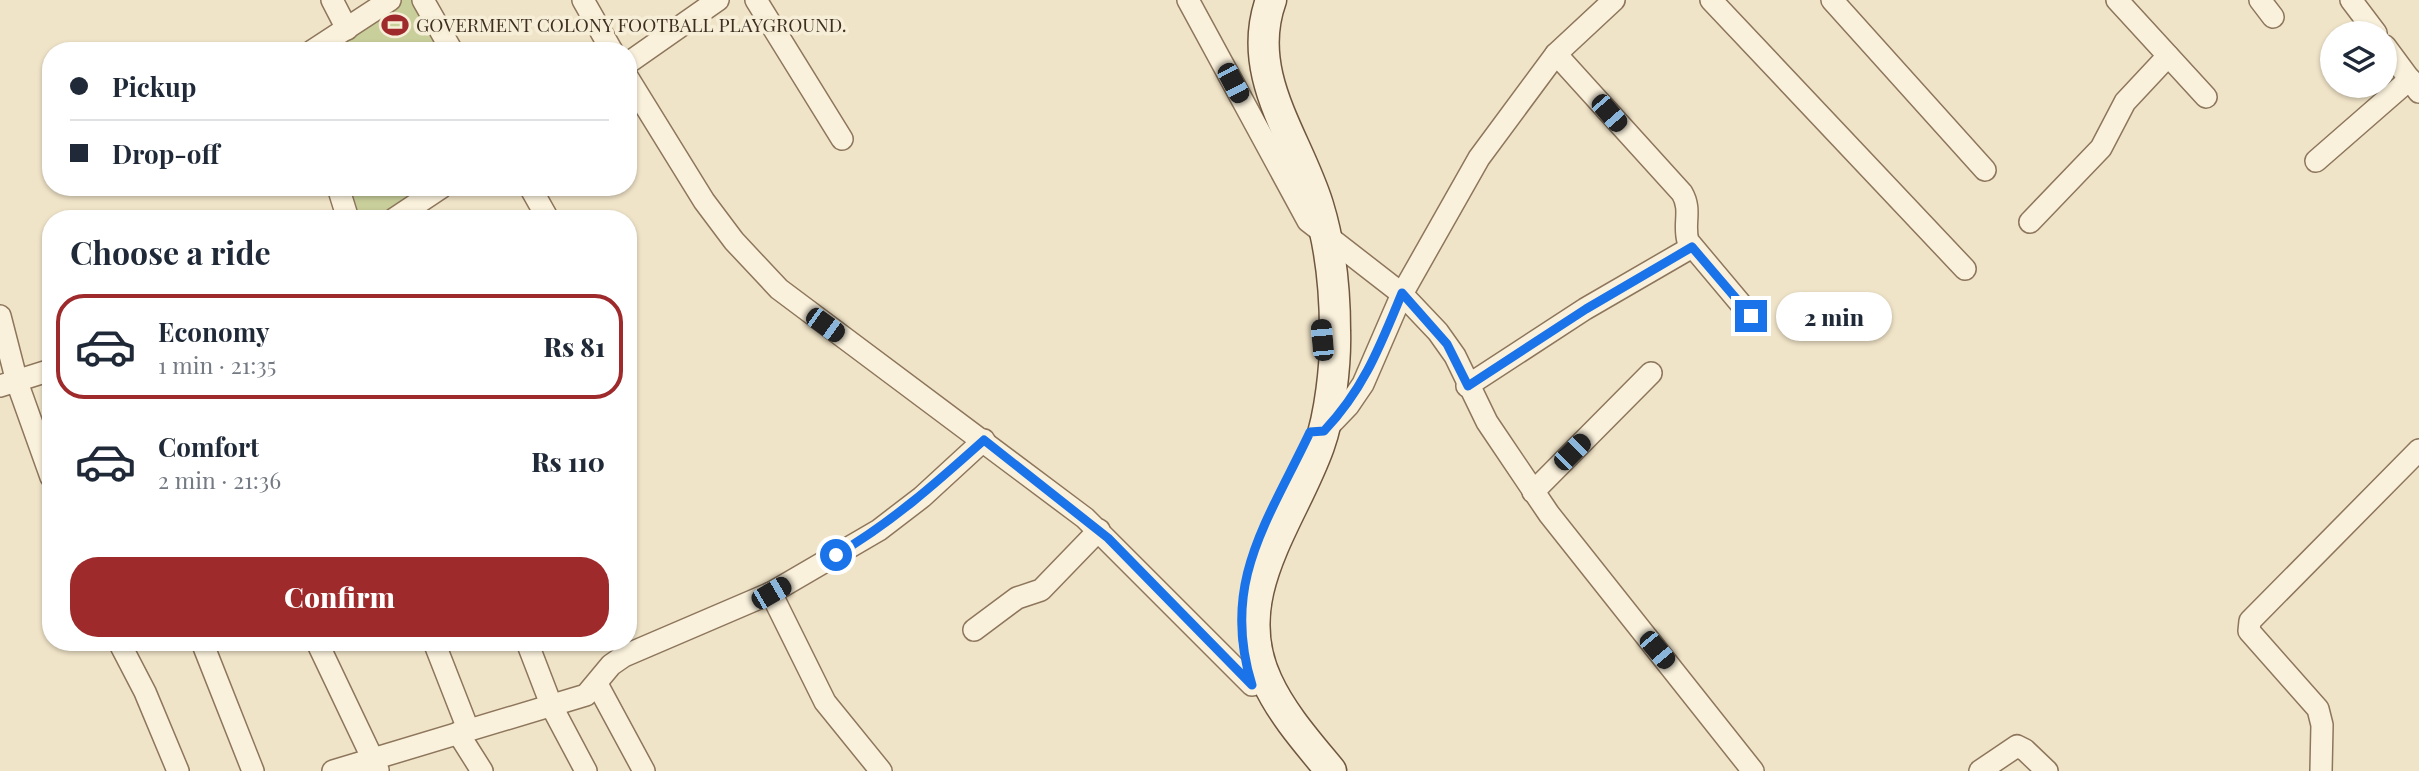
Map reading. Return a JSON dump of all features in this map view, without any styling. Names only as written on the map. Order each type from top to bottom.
[{"type":"main road","points":[[1257,0],[1251,32],[1252,71],[1318,229]]},
{"type":"main road","points":[[1271,0],[1262,31],[1262,50],[1271,97],[1304,164],[1319,208],[1322,340],[1313,461],[1266,558],[1257,590],[1257,652],[1267,681],[1284,710],[1331,771]]},
{"type":"main road","points":[[1311,771],[1266,710],[1252,685],[1240,635],[1241,592],[1259,539],[1317,431]]},
{"type":"street","points":[[332,0],[347,29]]},
{"type":"street","points":[[326,42],[390,0]]},
{"type":"street","points":[[423,0],[447,42]]},
{"type":"street","points":[[583,0],[607,42]]},
{"type":"street","points":[[637,57],[718,0]]},
{"type":"street","points":[[756,0],[842,139]]},
{"type":"street","points":[[1188,0],[1318,229],[1402,293],[1447,344],[1507,455],[1533,492],[1569,542],[1753,771]]},
{"type":"street","points":[[1317,431],[1348,406],[1363,384],[1402,293],[1479,158],[1556,54],[1614,0]]},
{"type":"street","points":[[1712,0],[1965,269]]},
{"type":"street","points":[[1832,0],[1985,170]]},
{"type":"street","points":[[2117,0],[2206,97]]},
{"type":"street","points":[[2351,0],[2367,21]]},
{"type":"street","points":[[1556,54],[1682,193],[1688,206],[1685,232],[1692,247],[1751,316]]},
{"type":"street","points":[[2030,222],[2101,148],[2125,102],[2168,56]]},
{"type":"street","points":[[2316,161],[2414,86],[2397,63]]},
{"type":"street","points":[[637,93],[704,201],[757,267],[805,310],[984,440],[1099,530],[1252,685]]},
{"type":"street","points":[[408,210],[428,196]]},
{"type":"street","points":[[1468,386],[1586,309],[1692,247]]},
{"type":"street","points":[[0,316],[8,384],[42,458]]},
{"type":"street","points":[[8,384],[42,373]]},
{"type":"street","points":[[1533,492],[1651,373]]},
{"type":"street","points":[[637,650],[771,593],[879,530],[922,497],[984,440]]},
{"type":"street","points":[[2321,771],[2322,725],[2318,709],[2249,631],[2250,621],[2419,450]]},
{"type":"street","points":[[974,630],[1017,598],[1041,590],[1099,530]]},
{"type":"street","points":[[771,593],[825,702],[881,771]]},
{"type":"street","points":[[124,651],[145,692],[178,771]]},
{"type":"street","points":[[206,651],[253,771]]},
{"type":"street","points":[[321,651],[375,766]]},
{"type":"street","points":[[437,651],[463,731],[482,771]]},
{"type":"street","points":[[530,651],[552,707],[586,771]]},
{"type":"street","points":[[333,771],[375,766],[463,731],[586,695],[611,665],[636,651]]},
{"type":"street","points":[[597,684],[644,771]]},
{"type":"street","points":[[1979,771],[2017,746],[2047,771]]},
{"type":"green space","name":"GOVERMENT COLONY FOOTBALL PLAYGROUND.","points":[[396,0],[418,0],[441,42],[334,42]]},
{"type":"green space","points":[[346,196],[423,196],[402,210],[349,210]]},
{"type":"place","name":"GOVERMENT COLONY FOOTBALL PLAYGROUND.","points":[[395,25]]},
{"type":"route","points":[[836,555],[879,530],[922,497],[984,440],[1108,538],[1191,626],[1252,685],[1243,656],[1239,618],[1241,592],[1248,566],[1310,432],[1324,431],[1348,406],[1363,384],[1402,293],[1447,344],[1468,386],[1586,309],[1692,247],[1751,316]]}]
